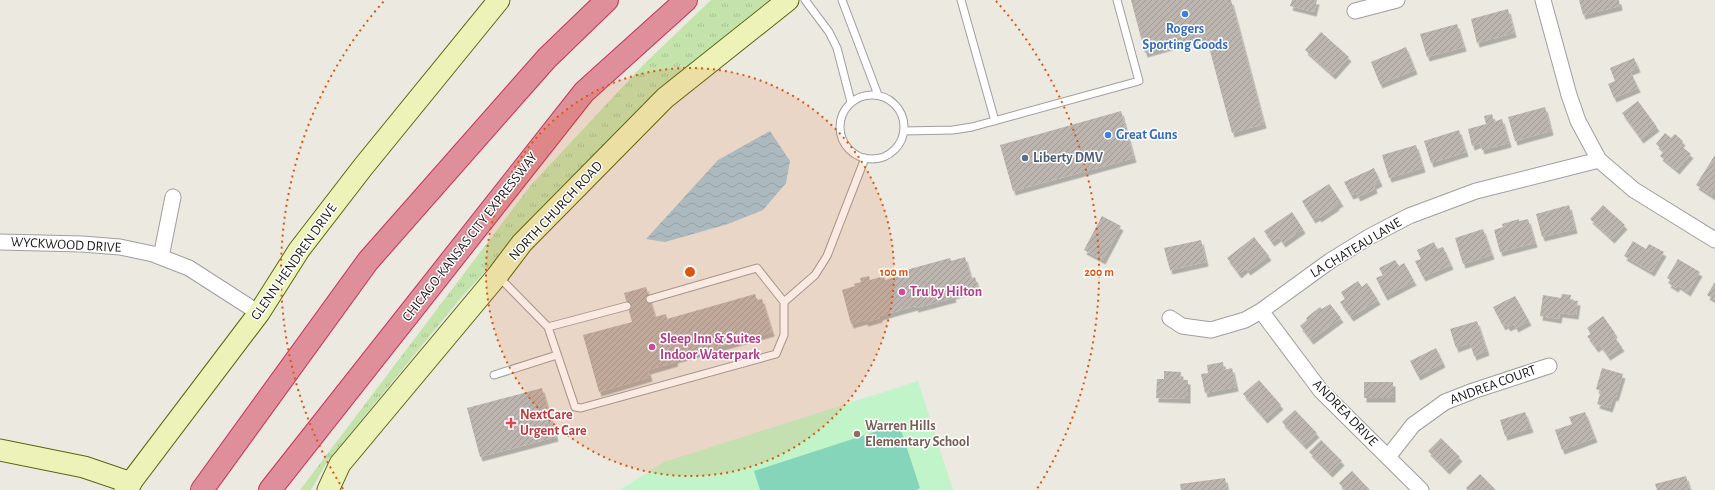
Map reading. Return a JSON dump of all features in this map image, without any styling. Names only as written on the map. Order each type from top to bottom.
[{"type":"highway","points":[[202,490],[368,261],[547,58],[607,0]]},
{"type":"highway","name":"CHICAGO-KANSAS CITY EXPRESSWAY","points":[[270,490],[584,92],[686,0]]},
{"type":"street","name":"GLENN HENDREN DRIVE","points":[[128,486],[259,313],[299,250],[317,226],[499,0]]},
{"type":"street","name":"NORTH CHURCH ROAD","points":[[328,490],[340,464],[498,276],[522,243],[665,98],[788,0]]},
{"type":"street","points":[[1355,11],[1397,0]]},
{"type":"street","points":[[1543,0],[1569,95],[1578,121],[1599,160],[1634,190],[1715,240]]},
{"type":"street","name":"LA CHATEAU LANE","points":[[1170,318],[1182,326],[1211,330],[1244,320],[1262,311],[1330,261],[1368,237],[1409,216],[1476,191],[1599,160]]},
{"type":"street","points":[[161,257],[173,197]]},
{"type":"street","name":"WYCKWOOD DRIVE","points":[[0,242],[120,246],[161,257],[189,268],[259,313]]},
{"type":"street","name":"ANDREA DRIVE","points":[[1262,311],[1321,391],[1421,490]]},
{"type":"street","name":"ANDREA COURT","points":[[1388,457],[1413,425],[1445,402],[1473,391],[1549,366]]},
{"type":"street","points":[[0,450],[84,467],[128,486]]},
{"type":"lane","points":[[805,0],[829,32],[837,48],[851,102]]},
{"type":"lane","points":[[842,0],[878,95]]},
{"type":"lane","points":[[961,0],[996,121]]},
{"type":"lane","points":[[904,131],[953,130],[996,121],[1139,81],[1117,0]]},
{"type":"lane","points":[[878,95],[893,102],[898,108],[904,123],[904,131],[898,145],[887,156],[872,159],[864,158],[850,151],[842,138],[840,130],[842,115],[851,102],[864,96],[878,95]]},
{"type":"lane","points":[[784,302],[815,275],[828,256],[864,158]]},
{"type":"lane","points":[[498,276],[548,327],[575,407],[581,408],[776,354],[784,335],[784,302],[757,268],[650,299]]},
{"type":"lane","points":[[548,327],[627,306]]},
{"type":"lane","points":[[494,375],[557,355]]},
{"type":"green space","points":[[711,0],[769,0],[693,61],[557,193],[459,300],[327,462],[311,490],[300,490],[531,185],[643,65]]},
{"type":"green space","points":[[918,381],[953,490],[620,490],[664,462]]},
{"type":"green space","points":[[899,424],[920,488],[916,490],[760,490],[754,471]]},
{"type":"water","points":[[770,131],[790,161],[786,183],[763,210],[728,224],[665,242],[646,239],[718,160]]},
{"type":"building","points":[[1131,0],[1231,0],[1264,124],[1232,133],[1206,36],[1145,53]]},
{"type":"building","points":[[1292,0],[1317,0],[1314,12],[1290,6]]},
{"type":"building","points":[[1579,0],[1619,0],[1620,6],[1583,15]]},
{"type":"building","points":[[1508,9],[1514,33],[1477,43],[1471,19]]},
{"type":"building","points":[[1457,24],[1464,47],[1427,57],[1420,34]]},
{"type":"building","points":[[1321,32],[1349,57],[1333,75],[1305,50]]},
{"type":"building","points":[[1406,47],[1415,70],[1380,84],[1371,62]]},
{"type":"building","points":[[1634,58],[1638,68],[1630,71],[1638,88],[1614,98],[1608,84],[1615,81],[1610,68]]},
{"type":"building","points":[[1638,101],[1657,127],[1641,139],[1622,113]]},
{"type":"building","points":[[1545,107],[1551,131],[1515,141],[1508,117]]},
{"type":"building","points":[[1121,111],[1134,158],[1013,191],[1000,145]]},
{"type":"building","points":[[1492,114],[1494,122],[1502,119],[1509,143],[1482,150],[1480,143],[1472,146],[1468,129],[1486,124],[1484,116]]},
{"type":"building","points":[[1459,130],[1466,152],[1431,163],[1424,141]]},
{"type":"building","points":[[1665,133],[1671,138],[1675,134],[1683,141],[1680,145],[1691,154],[1677,170],[1660,156],[1664,151],[1656,144]]},
{"type":"building","points":[[1416,145],[1423,168],[1389,178],[1382,155]]},
{"type":"building","points":[[1715,155],[1715,193],[1713,196],[1696,185]]},
{"type":"building","points":[[1374,168],[1380,182],[1374,185],[1375,189],[1358,197],[1356,193],[1351,195],[1344,182]]},
{"type":"building","points":[[1329,184],[1341,202],[1319,218],[1318,216],[1313,219],[1302,201]]},
{"type":"building","points":[[1569,205],[1575,229],[1542,237],[1536,214]]},
{"type":"building","points":[[1603,205],[1625,225],[1612,239],[1590,219]]},
{"type":"building","points":[[1292,212],[1303,229],[1283,243],[1279,237],[1272,242],[1264,231]]},
{"type":"building","points":[[1102,216],[1121,226],[1103,260],[1084,250]]},
{"type":"building","points":[[1519,219],[1519,221],[1528,219],[1535,243],[1500,252],[1494,230],[1503,227],[1502,224]]},
{"type":"building","points":[[1483,229],[1492,255],[1463,264],[1455,238]]},
{"type":"building","points":[[1254,237],[1269,256],[1248,271],[1246,268],[1239,274],[1227,258]]},
{"type":"building","points":[[1201,240],[1206,262],[1170,270],[1164,248]]},
{"type":"building","points":[[1633,241],[1646,249],[1649,244],[1664,252],[1652,272],[1624,256]]},
{"type":"building","points":[[1434,242],[1437,249],[1443,247],[1451,265],[1423,277],[1415,261],[1421,259],[1417,250]]},
{"type":"building","name":"Tru by Hilton","points":[[965,257],[971,278],[975,277],[978,288],[953,295],[954,298],[916,308],[915,306],[880,316],[880,318],[866,322],[865,320],[851,324],[842,290],[855,286],[854,284],[861,282],[860,278],[869,276],[870,280],[884,276],[885,280],[907,274],[906,270],[950,258],[951,261]]},
{"type":"building","points":[[1678,259],[1700,272],[1688,292],[1678,285],[1676,288],[1668,283],[1670,280],[1667,278]]},
{"type":"building","points":[[1395,260],[1399,266],[1404,263],[1414,281],[1385,296],[1376,278],[1383,275],[1379,268]]},
{"type":"building","points":[[1358,281],[1362,287],[1367,283],[1378,300],[1351,317],[1340,302],[1345,299],[1341,292]]},
{"type":"building","points":[[1715,282],[1715,300],[1707,295]]},
{"type":"building","name":"Sleep Inn & Suites Indoor Waterpark","points":[[646,287],[655,317],[666,314],[667,319],[755,294],[757,300],[762,299],[772,332],[675,359],[676,362],[648,370],[650,377],[599,392],[583,335],[632,322],[624,293]]},
{"type":"building","points":[[1562,294],[1571,295],[1570,300],[1578,301],[1576,315],[1560,313],[1559,319],[1540,316],[1543,295],[1561,298]]},
{"type":"building","points":[[1515,296],[1529,321],[1516,328],[1514,324],[1508,327],[1506,324],[1503,326],[1493,307]]},
{"type":"building","points":[[1330,304],[1341,318],[1311,340],[1300,326],[1307,320],[1306,318],[1320,307],[1322,309]]},
{"type":"building","points":[[1603,316],[1615,333],[1613,335],[1622,347],[1608,356],[1600,345],[1596,348],[1587,336],[1591,334],[1587,328]]},
{"type":"building","points":[[1477,321],[1487,351],[1474,356],[1470,343],[1456,348],[1450,329]]},
{"type":"building","points":[[1436,348],[1443,363],[1418,376],[1410,361]]},
{"type":"building","points":[[1223,362],[1224,370],[1232,368],[1236,387],[1205,393],[1201,374],[1208,373],[1207,365]]},
{"type":"building","points":[[1602,368],[1623,374],[1616,397],[1614,396],[1610,408],[1597,404],[1601,391],[1596,389]]},
{"type":"building","points":[[1164,371],[1181,372],[1180,380],[1188,380],[1188,399],[1156,398],[1157,379],[1164,379]]},
{"type":"building","points":[[1259,380],[1281,405],[1265,419],[1243,394]]},
{"type":"building","points":[[1364,382],[1393,382],[1393,398],[1364,398]]},
{"type":"building","name":"NextCare Urgent Care","points":[[542,388],[556,437],[480,457],[467,408]]},
{"type":"building","points":[[1295,410],[1317,433],[1304,445],[1282,422]]},
{"type":"building","points":[[1525,412],[1531,428],[1505,436],[1500,420]]},
{"type":"building","points":[[1585,412],[1595,438],[1562,450],[1555,430],[1572,424],[1569,417]]},
{"type":"building","points":[[1441,438],[1460,457],[1447,470],[1428,451]]},
{"type":"building","points":[[1321,440],[1342,461],[1330,473],[1309,452]]},
{"type":"building","points":[[1352,471],[1370,490],[1345,490],[1339,483]]},
{"type":"building","points":[[1480,474],[1496,490],[1468,490],[1466,488]]},
{"type":"building","points":[[1686,476],[1690,490],[1657,490],[1655,484]]},
{"type":"building","points":[[1225,478],[1227,490],[1181,490],[1180,484]]},
{"type":"place","name":"Rogers Sporting Goods","points":[[1185,14]]},
{"type":"place","name":"Great Guns","points":[[1108,135]]},
{"type":"place","name":"Liberty DMV","points":[[1025,158]]},
{"type":"place","name":"Tru by Hilton","points":[[902,292]]},
{"type":"place","name":"Sleep Inn & Suites Indoor Waterpark","points":[[652,347]]},
{"type":"place","name":"NextCare Urgent Care","points":[[511,423]]},
{"type":"place","name":"Warren Hills Elementary School","points":[[857,434]]}]
